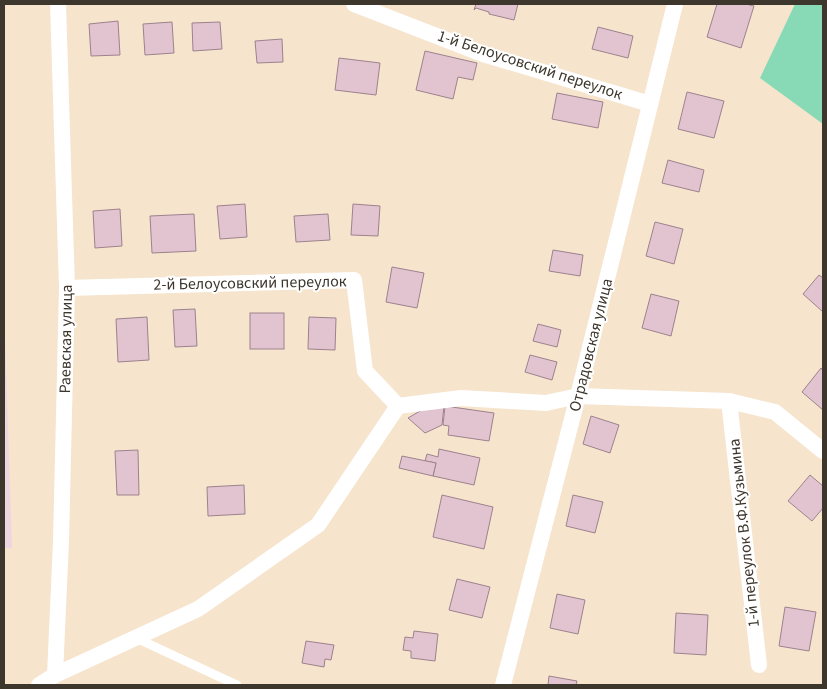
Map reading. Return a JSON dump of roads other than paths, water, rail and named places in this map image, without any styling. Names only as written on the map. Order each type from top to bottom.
[{"type":"street","name":"Раевская улица","points":[[55,675],[62,541],[67,288],[58,4]]},
{"type":"street","name":"1-й Белоусовский переулок","points":[[354,4],[483,54],[650,104]]},
{"type":"street","name":"Отрадовская улица","points":[[502,685],[578,396],[675,4]]},
{"type":"street","name":"2-й Белоусовский переулок","points":[[67,288],[354,280],[365,372],[398,406]]},
{"type":"street","points":[[39,685],[55,675],[198,609],[318,525],[398,406],[461,398],[546,403],[578,396],[730,401],[775,412],[823,451]]},
{"type":"street","name":"1-й переулок В.Ф.Кузьмина","points":[[730,401],[759,665]]},
{"type":"lane","points":[[136,638],[237,685]]}]
